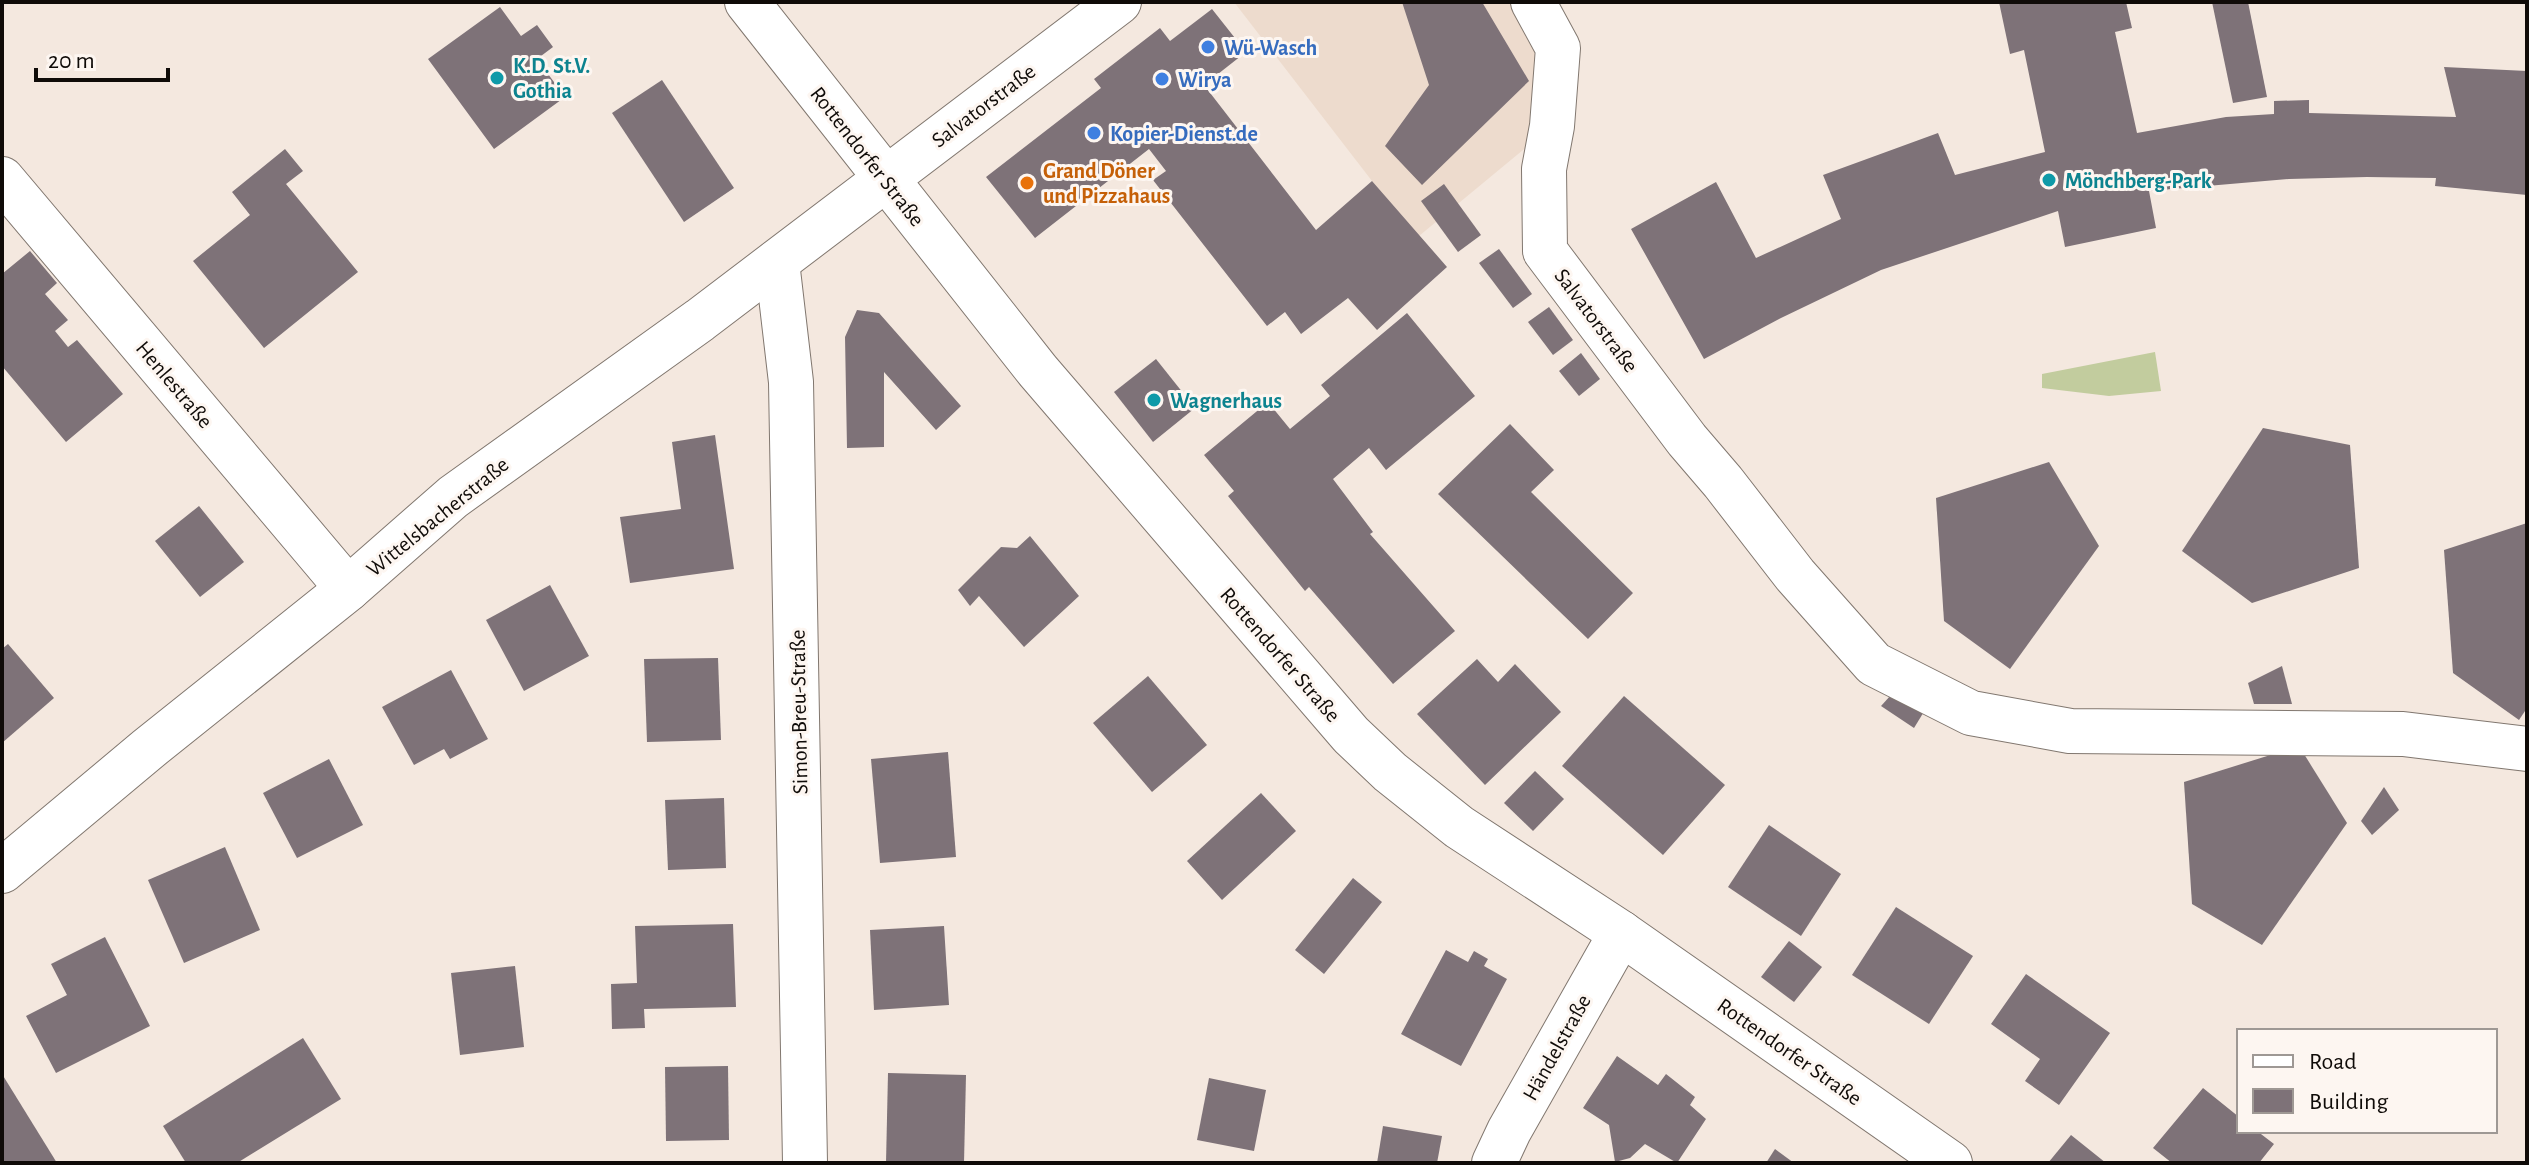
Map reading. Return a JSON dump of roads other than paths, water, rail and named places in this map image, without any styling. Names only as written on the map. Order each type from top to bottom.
[{"type":"street","name":"Rottendorfer Straße","points":[[747,2],[1038,371],[1351,735],[1390,772],[1459,827],[1621,933],[1950,1163]]},
{"type":"street","name":"Salvatorstraße","points":[[885,179],[1119,2]]},
{"type":"street","name":"Salvatorstraße","points":[[1533,2],[1558,48],[1552,126],[1544,169],[1545,251],[1687,440],[1795,575],[1874,664],[1971,713],[2070,731],[2158,734],[2373,732],[2527,749]]},
{"type":"street","name":"Henlestraße","points":[[2,179],[348,589]]},
{"type":"street","name":"Wittelsbacherstraße","points":[[2,871],[348,589],[453,497],[777,262],[885,179]]},
{"type":"street","name":"Simon-Breu-Straße","points":[[777,262],[791,382],[805,1163]]},
{"type":"street","name":"Händelstraße","points":[[1494,1163],[1621,933]]},
{"type":"place","name":"Wü-Wasch","points":[[1208,47]]},
{"type":"place","name":"K.D. St.V. Gothia","points":[[497,78]]},
{"type":"place","name":"Wirya","points":[[1162,79]]},
{"type":"place","name":"Kopier-Dienst.de","points":[[1094,133]]},
{"type":"place","name":"Mönchberg-Park","points":[[2049,180]]},
{"type":"place","name":"Grand Döner und Pizzahaus","points":[[1027,183]]},
{"type":"place","name":"Wagnerhaus","points":[[1154,400]]}]
